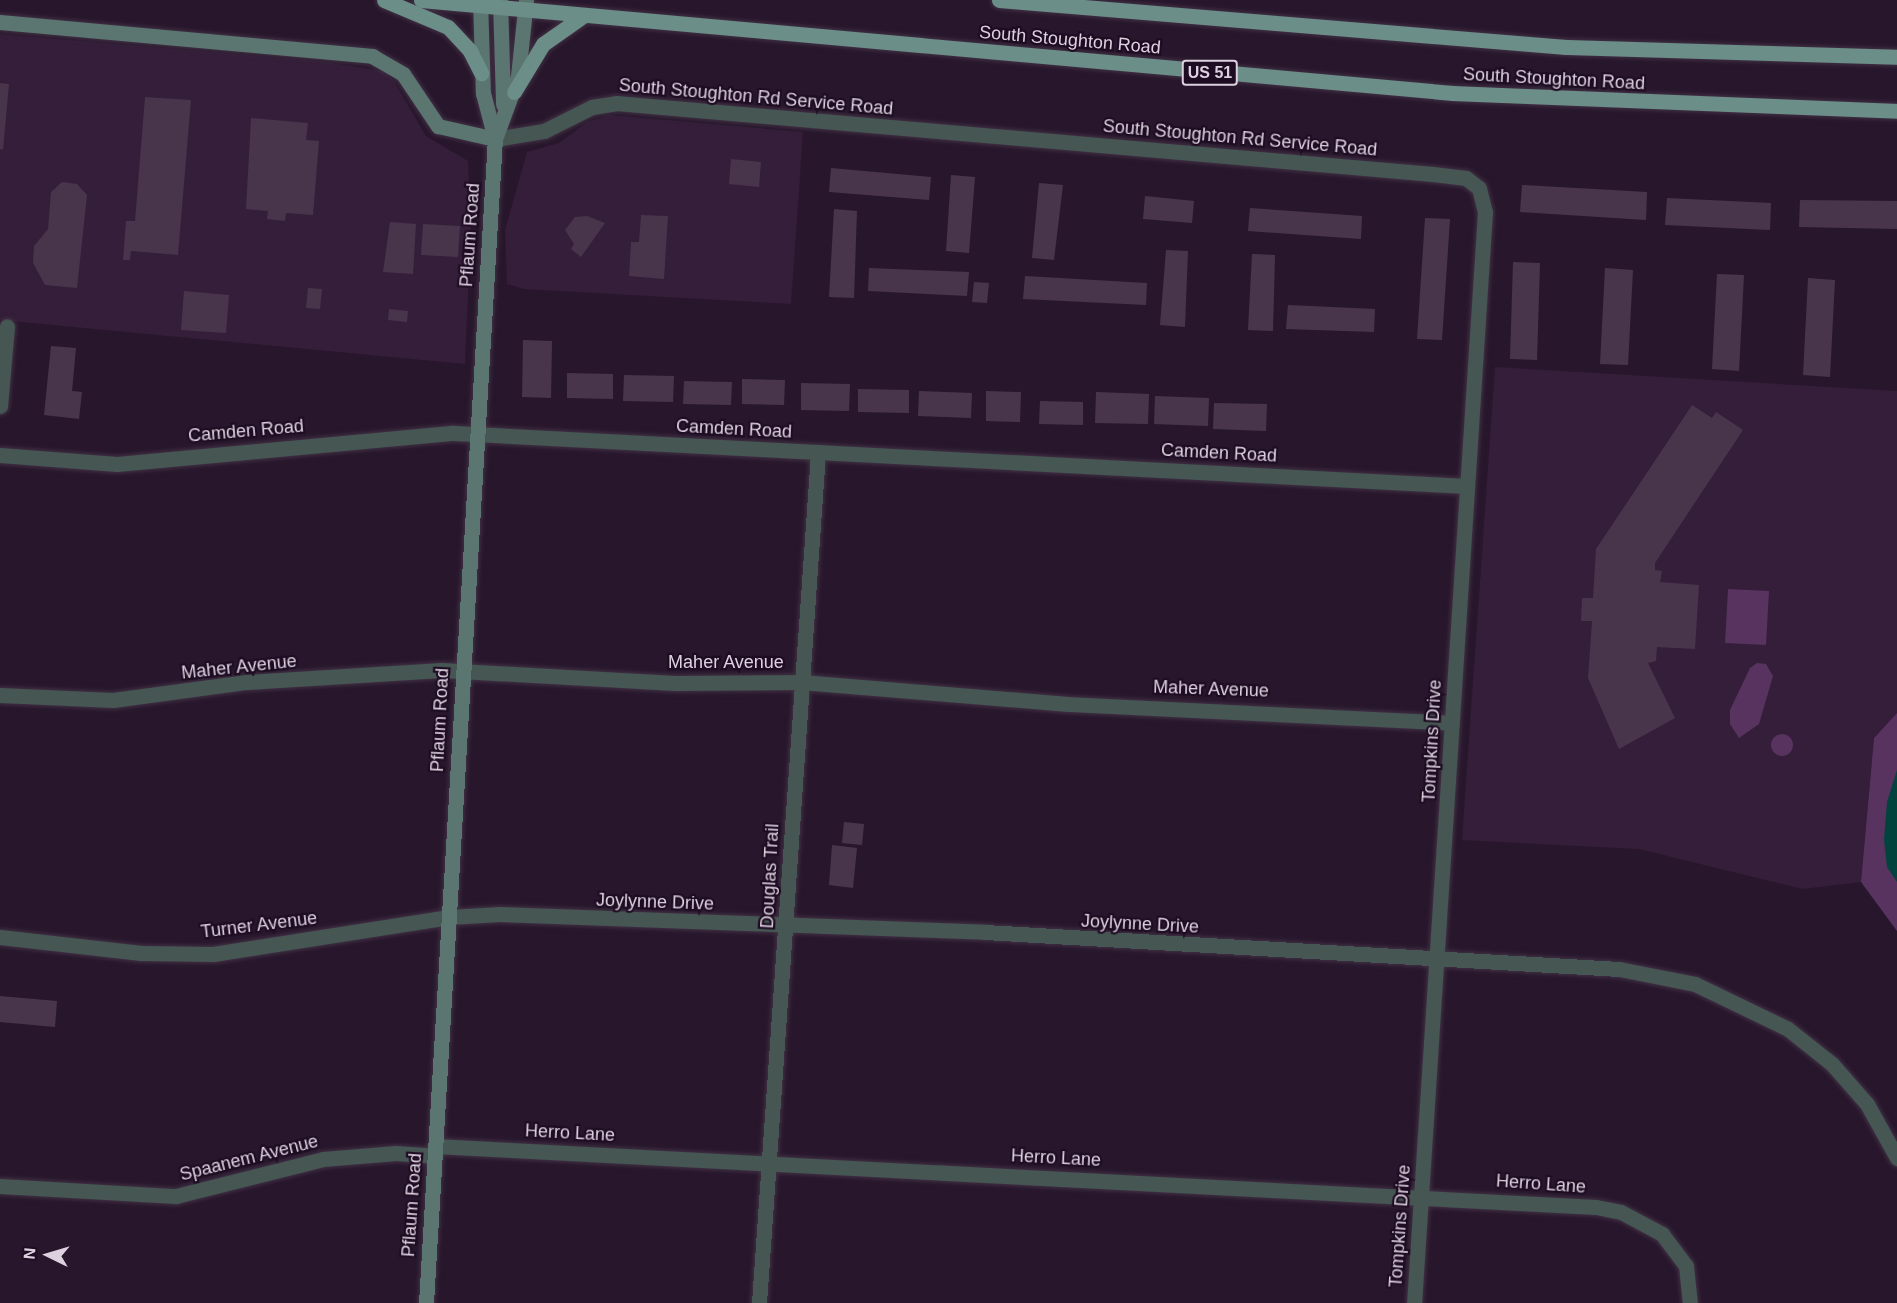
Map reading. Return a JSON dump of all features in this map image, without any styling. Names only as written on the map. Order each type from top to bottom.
[{"type":"main road","points":[[384,0],[448,27],[470,51],[481,73]]},
{"type":"main road","name":"South Stoughton Road","points":[[421,0],[524,3],[582,16],[1453,93],[1897,111]]},
{"type":"main road","name":"South Stoughton Road","points":[[999,0],[1566,47],[1897,57]]},
{"type":"main road","points":[[514,92],[543,44],[582,16]]},
{"type":"street","name":"Pflaum Road","points":[[426,1303],[495,139],[481,73],[490,3]]},
{"type":"street","points":[[490,3],[506,92],[495,139]]},
{"type":"street","name":"Pflaum Road","points":[[495,139],[514,92],[524,3]]},
{"type":"street","name":"South Stoughton Rd Service Road","points":[[0,22],[372,56],[404,74],[438,126],[495,139],[544,131],[592,107],[616,103],[1434,174],[1476,184]]},
{"type":"street","name":"Tompkins Drive","points":[[1414,1303],[1439,958],[1485,212],[1476,184]]},
{"type":"street","points":[[0,406],[7,326]]},
{"type":"street","name":"Camden Road","points":[[0,455],[117,464],[408,434],[477,433],[1467,486]]},
{"type":"street","name":"Douglas Trail","points":[[759,1303],[771,1162],[818,452]]},
{"type":"street","name":"Maher Avenue","points":[[0,695],[113,700],[247,682],[462,671],[675,682],[801,682],[1068,704],[1452,723]]},
{"type":"street","name":"Joylynne Drive","points":[[449,917],[501,914],[1439,958],[1619,969],[1675,978],[1743,1004],[1812,1046],[1867,1104],[1897,1158]]},
{"type":"street","name":"Turner Avenue","points":[[0,937],[141,952],[213,954],[449,917]]},
{"type":"street","name":"Herro Lane","points":[[435,1151],[771,1162],[1422,1195],[1596,1207],[1631,1216],[1666,1238],[1686,1266],[1689,1303]]},
{"type":"street","name":"Spaanem Avenue","points":[[0,1186],[176,1196],[323,1160],[435,1151]]},
{"type":"shaded area","points":[[0,34],[325,62],[382,71],[394,81],[426,136],[468,161],[471,223],[465,364],[0,320]]},
{"type":"shaded area","points":[[609,115],[803,132],[791,304],[524,289],[507,284],[505,230],[527,152],[559,143],[587,122]]},
{"type":"shaded area","points":[[1495,367],[1897,391],[1897,713],[1874,738],[1861,882],[1803,889],[1639,849],[1462,840]]},
{"type":"shaded area","points":[[1728,589],[1769,591],[1766,645],[1725,643]]},
{"type":"shaded area","points":[[1757,663],[1766,664],[1773,676],[1759,724],[1739,738],[1730,724],[1730,710],[1750,668]]},
{"type":"shaded area","points":[[1897,713],[1897,931],[1861,882],[1874,738]]},
{"type":"shaded area","points":[[1782,734],[1790,737],[1793,745],[1790,753],[1782,756],[1774,753],[1771,745],[1774,737]]},
{"type":"shaded area","points":[[1897,770],[1897,882],[1887,867],[1884,840],[1887,802]]},
{"type":"building","points":[[0,83],[9,84],[3,150],[0,149]]},
{"type":"building","points":[[145,97],[191,100],[178,255],[131,251],[130,260],[123,260],[126,221],[135,221]]},
{"type":"building","points":[[251,118],[308,123],[306,140],[319,141],[313,215],[286,213],[285,221],[267,219],[268,211],[246,209]]},
{"type":"building","points":[[731,159],[761,162],[759,187],[729,184]]},
{"type":"building","points":[[831,168],[931,177],[929,200],[829,192]]},
{"type":"building","points":[[951,175],[975,177],[969,253],[946,251]]},
{"type":"building","points":[[62,182],[77,184],[87,195],[77,288],[45,285],[33,263],[34,246],[48,229],[51,192]]},
{"type":"building","points":[[1039,183],[1063,185],[1054,260],[1032,258]]},
{"type":"building","points":[[1522,185],[1647,192],[1646,220],[1520,212]]},
{"type":"building","points":[[1145,196],[1194,201],[1192,223],[1143,219]]},
{"type":"building","points":[[1667,198],[1771,203],[1770,230],[1665,225]]},
{"type":"building","points":[[1800,200],[1897,201],[1897,229],[1799,227]]},
{"type":"building","points":[[1250,208],[1362,216],[1361,239],[1248,231]]},
{"type":"building","points":[[834,209],[857,211],[854,298],[829,297]]},
{"type":"building","points":[[641,215],[668,216],[664,279],[629,276],[631,242],[639,242]]},
{"type":"building","points":[[587,216],[605,223],[581,257],[571,249],[574,244],[565,230],[575,217]]},
{"type":"building","points":[[1425,218],[1450,219],[1442,340],[1417,339]]},
{"type":"building","points":[[390,222],[416,224],[413,274],[383,272]]},
{"type":"building","points":[[423,224],[460,226],[458,257],[421,255]]},
{"type":"building","points":[[1166,250],[1188,251],[1185,327],[1160,325]]},
{"type":"building","points":[[1252,254],[1275,255],[1273,331],[1248,330]]},
{"type":"building","points":[[1513,262],[1540,263],[1537,360],[1510,359]]},
{"type":"building","points":[[869,268],[969,272],[967,296],[868,291]]},
{"type":"building","points":[[1605,268],[1633,270],[1628,365],[1600,364]]},
{"type":"building","points":[[1717,274],[1744,275],[1739,371],[1712,369]]},
{"type":"building","points":[[1025,276],[1147,283],[1146,305],[1023,299]]},
{"type":"building","points":[[1808,278],[1835,280],[1830,377],[1803,375]]},
{"type":"building","points":[[974,282],[989,283],[987,303],[972,302]]},
{"type":"building","points":[[308,288],[322,289],[320,309],[306,308]]},
{"type":"building","points":[[184,291],[229,295],[226,333],[181,330]]},
{"type":"building","points":[[1288,305],[1375,309],[1374,332],[1286,329]]},
{"type":"building","points":[[389,309],[408,311],[407,322],[388,320]]},
{"type":"building","points":[[523,340],[552,341],[551,398],[522,397]]},
{"type":"building","points":[[51,346],[76,348],[72,391],[82,392],[79,419],[44,415]]},
{"type":"building","points":[[567,373],[613,374],[613,399],[567,398]]},
{"type":"building","points":[[624,375],[674,376],[673,402],[623,401]]},
{"type":"building","points":[[742,379],[785,380],[784,405],[742,404]]},
{"type":"building","points":[[684,381],[732,382],[731,405],[683,404]]},
{"type":"building","points":[[801,383],[850,384],[849,411],[801,410]]},
{"type":"building","points":[[858,389],[909,390],[909,413],[858,412]]},
{"type":"building","points":[[919,391],[972,393],[971,418],[918,416]]},
{"type":"building","points":[[986,391],[1021,392],[1020,422],[986,421]]},
{"type":"building","points":[[1096,392],[1149,394],[1148,424],[1095,423]]},
{"type":"building","points":[[1155,396],[1209,398],[1208,426],[1154,424]]},
{"type":"building","points":[[1040,401],[1083,402],[1083,425],[1039,424]]},
{"type":"building","points":[[1214,403],[1267,404],[1266,431],[1213,429]]},
{"type":"building","points":[[1692,405],[1712,418],[1716,412],[1743,430],[1655,563],[1655,570],[1662,571],[1660,582],[1699,585],[1695,649],[1657,647],[1656,661],[1648,663],[1675,718],[1619,749],[1588,678],[1592,621],[1581,621],[1582,598],[1593,598],[1596,549]]},
{"type":"building","points":[[844,822],[864,824],[862,845],[842,843]]},
{"type":"building","points":[[832,845],[857,848],[853,888],[829,885]]},
{"type":"building","points":[[0,996],[57,1001],[55,1027],[0,1022]]}]
